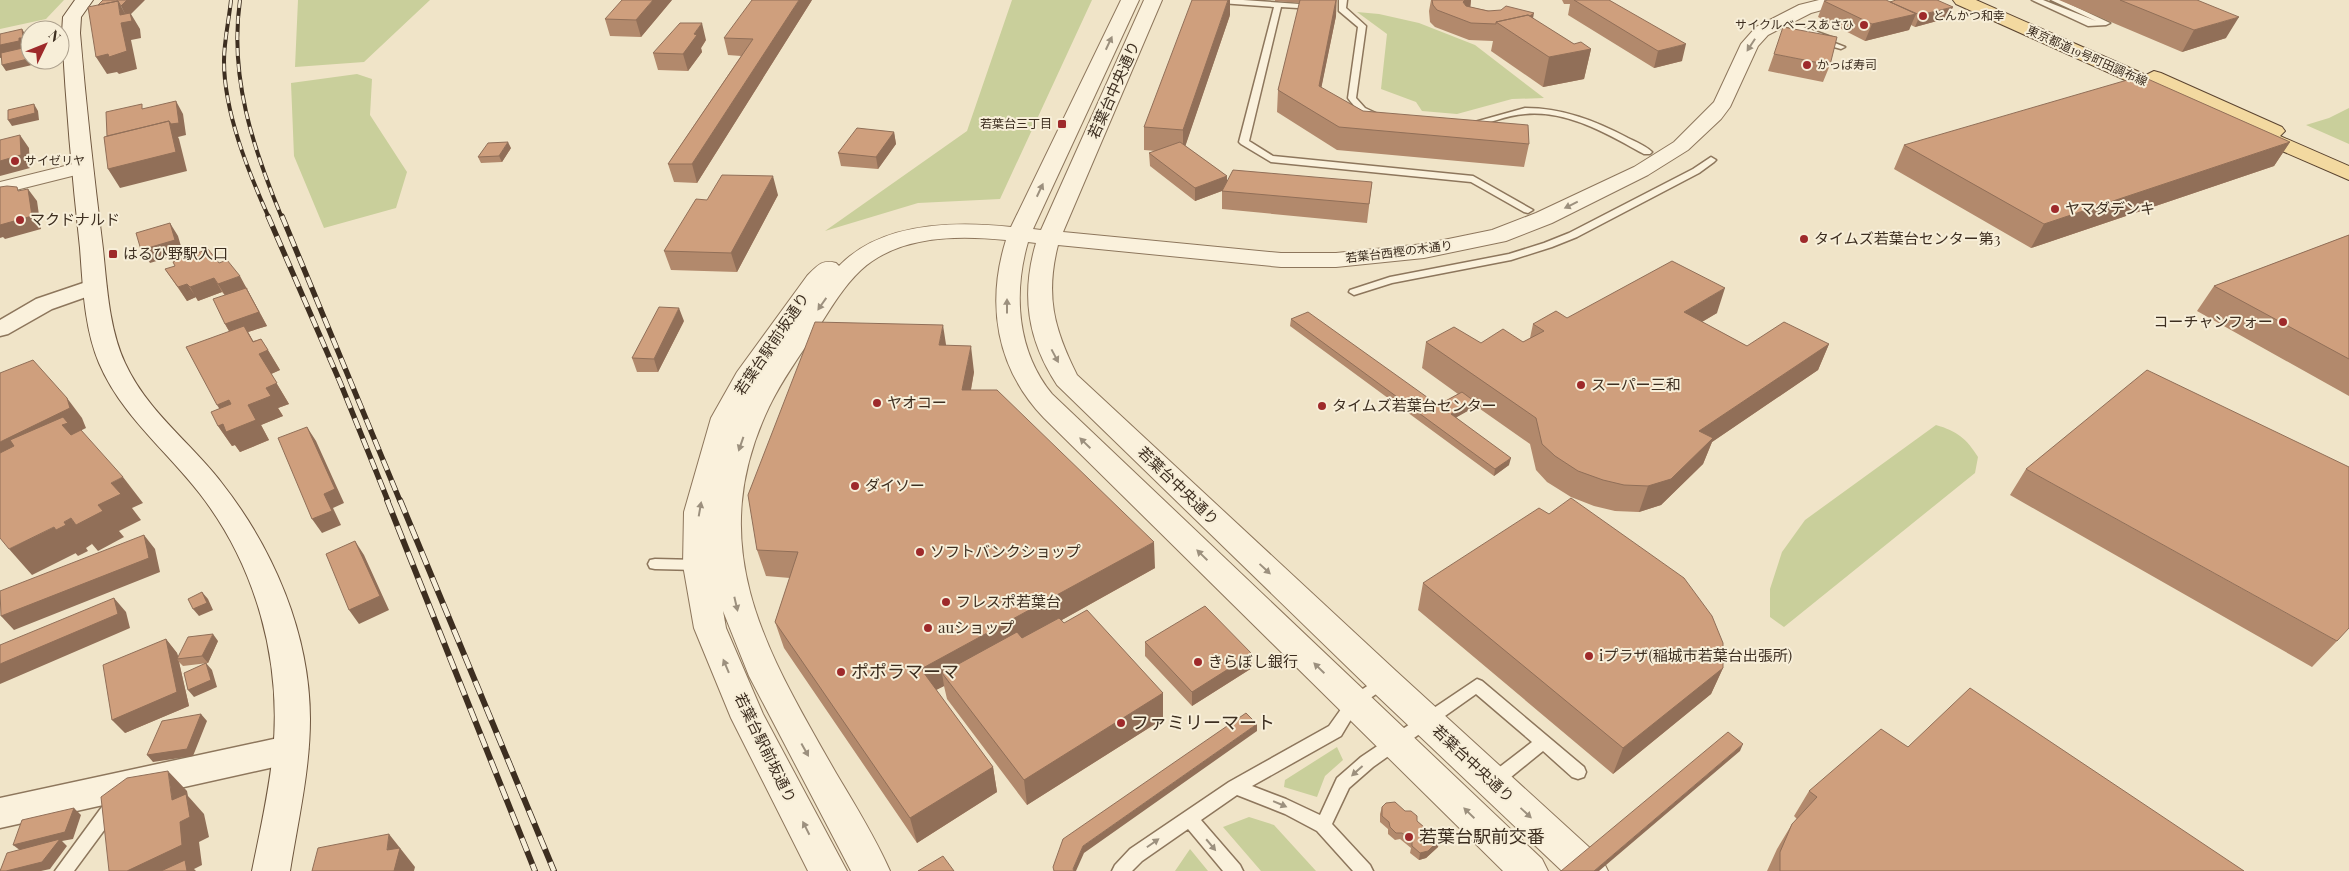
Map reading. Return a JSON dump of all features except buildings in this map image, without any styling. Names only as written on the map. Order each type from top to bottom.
[{"type":"main road","name":"東京都道19号町田調布線","points":[[1962,0],[2134,81],[2349,174]]},
{"type":"main road","name":"東京都道19号町田調布線","points":[[1981,0],[2349,164]]},
{"type":"street","points":[[84,0],[72,17],[71,33],[81,168],[98,314],[112,363],[144,416],[211,488],[245,538],[275,603],[291,682],[292,750],[271,871]]},
{"type":"street","name":"若葉台中央通り","points":[[1130,0],[1022,229],[1011,257],[1007,292],[1007,320],[1015,351],[1035,390],[1076,433],[1529,871]]},
{"type":"street","name":"若葉台中央通り","points":[[1153,0],[1051,231],[1041,262],[1038,291],[1040,317],[1048,343],[1066,379],[1384,681],[1589,871]]},
{"type":"street","name":"若葉台西樫の木通り","points":[[1051,231],[1284,248],[1355,248],[1448,235],[1478,228],[1528,210],[1647,152],[1687,122],[1697,111],[1725,54],[1739,33],[1768,12],[1802,0]]},
{"type":"street","name":"若葉台西樫の木通り","points":[[1051,231],[1281,260],[1336,260],[1424,251],[1498,236],[1544,218],[1641,171],[1681,146],[1714,116],[1723,102],[1750,44],[1775,23],[1805,9],[1838,0]]},
{"type":"street","points":[[0,188],[81,168]]},
{"type":"street","name":"若葉台駅前坂通り","points":[[828,871],[748,718],[710,628],[698,565],[699,512],[712,459],[725,418],[746,378],[815,281],[839,256],[861,243],[910,225],[940,220],[979,219],[1022,229]]},
{"type":"street","name":"若葉台駅前坂通り","points":[[871,871],[778,700],[740,620],[727,560],[727,504],[737,458],[750,419],[768,383],[836,283],[855,264],[874,252],[916,235],[940,231],[1022,229],[1051,231]]},
{"type":"street","points":[[0,329],[44,304],[95,286]]},
{"type":"street","points":[[0,813],[292,750]]},
{"type":"lane","points":[[1207,0],[1324,8]]},
{"type":"lane","points":[[2036,0],[2091,24],[2106,23],[2055,0]]},
{"type":"lane","points":[[1278,5],[1244,142],[1271,159],[1473,179],[1528,210]]},
{"type":"lane","points":[[1339,6],[1362,26],[1352,98],[1356,104],[1371,115],[1393,120]]},
{"type":"lane","points":[[1775,23],[1844,45]]},
{"type":"lane","points":[[1461,126],[1516,112],[1545,111],[1581,120],[1647,152]]},
{"type":"lane","points":[[1354,292],[1390,280],[1511,257],[1548,245],[1573,235],[1694,172],[1711,160]]},
{"type":"lane","points":[[655,564],[698,565]]},
{"type":"lane","points":[[1121,871],[1136,854],[1235,787],[1335,731],[1354,702],[1384,681]]},
{"type":"lane","points":[[1322,826],[1343,783],[1367,762],[1477,684],[1578,772]]},
{"type":"lane","points":[[1493,782],[1543,742]]},
{"type":"lane","points":[[64,871],[127,787]]},
{"type":"lane","points":[[1235,787],[1304,814],[1322,826],[1364,871]]},
{"type":"lane","points":[[1189,818],[1234,871]]},
{"type":"green space","points":[[0,0],[64,0],[46,19],[20,20],[20,25],[0,29]]},
{"type":"green space","points":[[298,0],[430,0],[364,62],[295,67]]},
{"type":"green space","points":[[1012,0],[1092,0],[1000,199],[918,203],[825,231],[967,131]]},
{"type":"green space","points":[[1357,12],[1379,14],[1419,23],[1475,45],[1544,98],[1512,99],[1457,114],[1422,111],[1416,102],[1381,89],[1387,34]]},
{"type":"green space","points":[[357,74],[372,79],[370,115],[407,172],[396,208],[324,228],[294,156],[291,83]]},
{"type":"green space","points":[[2349,108],[2349,144],[2306,125],[2329,118]]},
{"type":"green space","points":[[1936,425],[1956,433],[1970,445],[1978,457],[1975,473],[1784,627],[1770,617],[1770,589],[1782,552],[1805,520]]},
{"type":"green space","points":[[1337,747],[1343,760],[1325,776],[1317,797],[1284,787],[1285,780]]},
{"type":"green space","points":[[1249,817],[1274,825],[1316,871],[1261,871],[1223,827]]},
{"type":"green space","points":[[1190,849],[1208,871],[1175,871]]},
{"type":"railway","points":[[231,0],[224,53],[228,100],[239,141],[269,218]]},
{"type":"railway","points":[[240,0],[237,29],[238,57],[246,112],[253,139],[282,218]]},
{"type":"railway","points":[[268,216],[340,382],[388,501]]},
{"type":"railway","points":[[282,216],[400,501]]},
{"type":"railway","points":[[387,500],[535,871]]},
{"type":"railway","points":[[400,500],[554,871]]},
{"type":"place","name":"とんかつ和幸","points":[[1923,16]]},
{"type":"place","name":"サイクルベースあさひ","points":[[1864,25]]},
{"type":"place","name":"かっぱ寿司","points":[[1807,65]]},
{"type":"place","name":"若葉台三丁目","points":[[1062,124]]},
{"type":"place","name":"サイゼリヤ","points":[[15,161]]},
{"type":"place","name":"ヤマダデンキ","points":[[2055,209]]},
{"type":"place","name":"マクドナルド","points":[[20,220]]},
{"type":"place","name":"タイムズ若葉台センター第3","points":[[1804,239]]},
{"type":"place","name":"はるひ野駅入口","points":[[113,254]]},
{"type":"place","name":"コーチャンフォー","points":[[2283,322]]},
{"type":"place","name":"スーパー三和","points":[[1581,385]]},
{"type":"place","name":"ヤオコー","points":[[877,403]]},
{"type":"place","name":"タイムズ若葉台センター","points":[[1322,406]]},
{"type":"place","name":"ダイソー","points":[[855,486]]},
{"type":"place","name":"ソフトバンクショップ","points":[[920,552]]},
{"type":"place","name":"フレスポ若葉台","points":[[946,602]]},
{"type":"place","name":"auショップ","points":[[928,628]]},
{"type":"place","name":"iプラザ(稲城市若葉台出張所)","points":[[1589,656]]},
{"type":"place","name":"きらぼし銀行","points":[[1198,662]]},
{"type":"place","name":"ポポラマーマ","points":[[841,672]]},
{"type":"place","name":"ファミリーマート","points":[[1121,723]]},
{"type":"place","name":"若葉台駅前交番","points":[[1409,837]]}]
